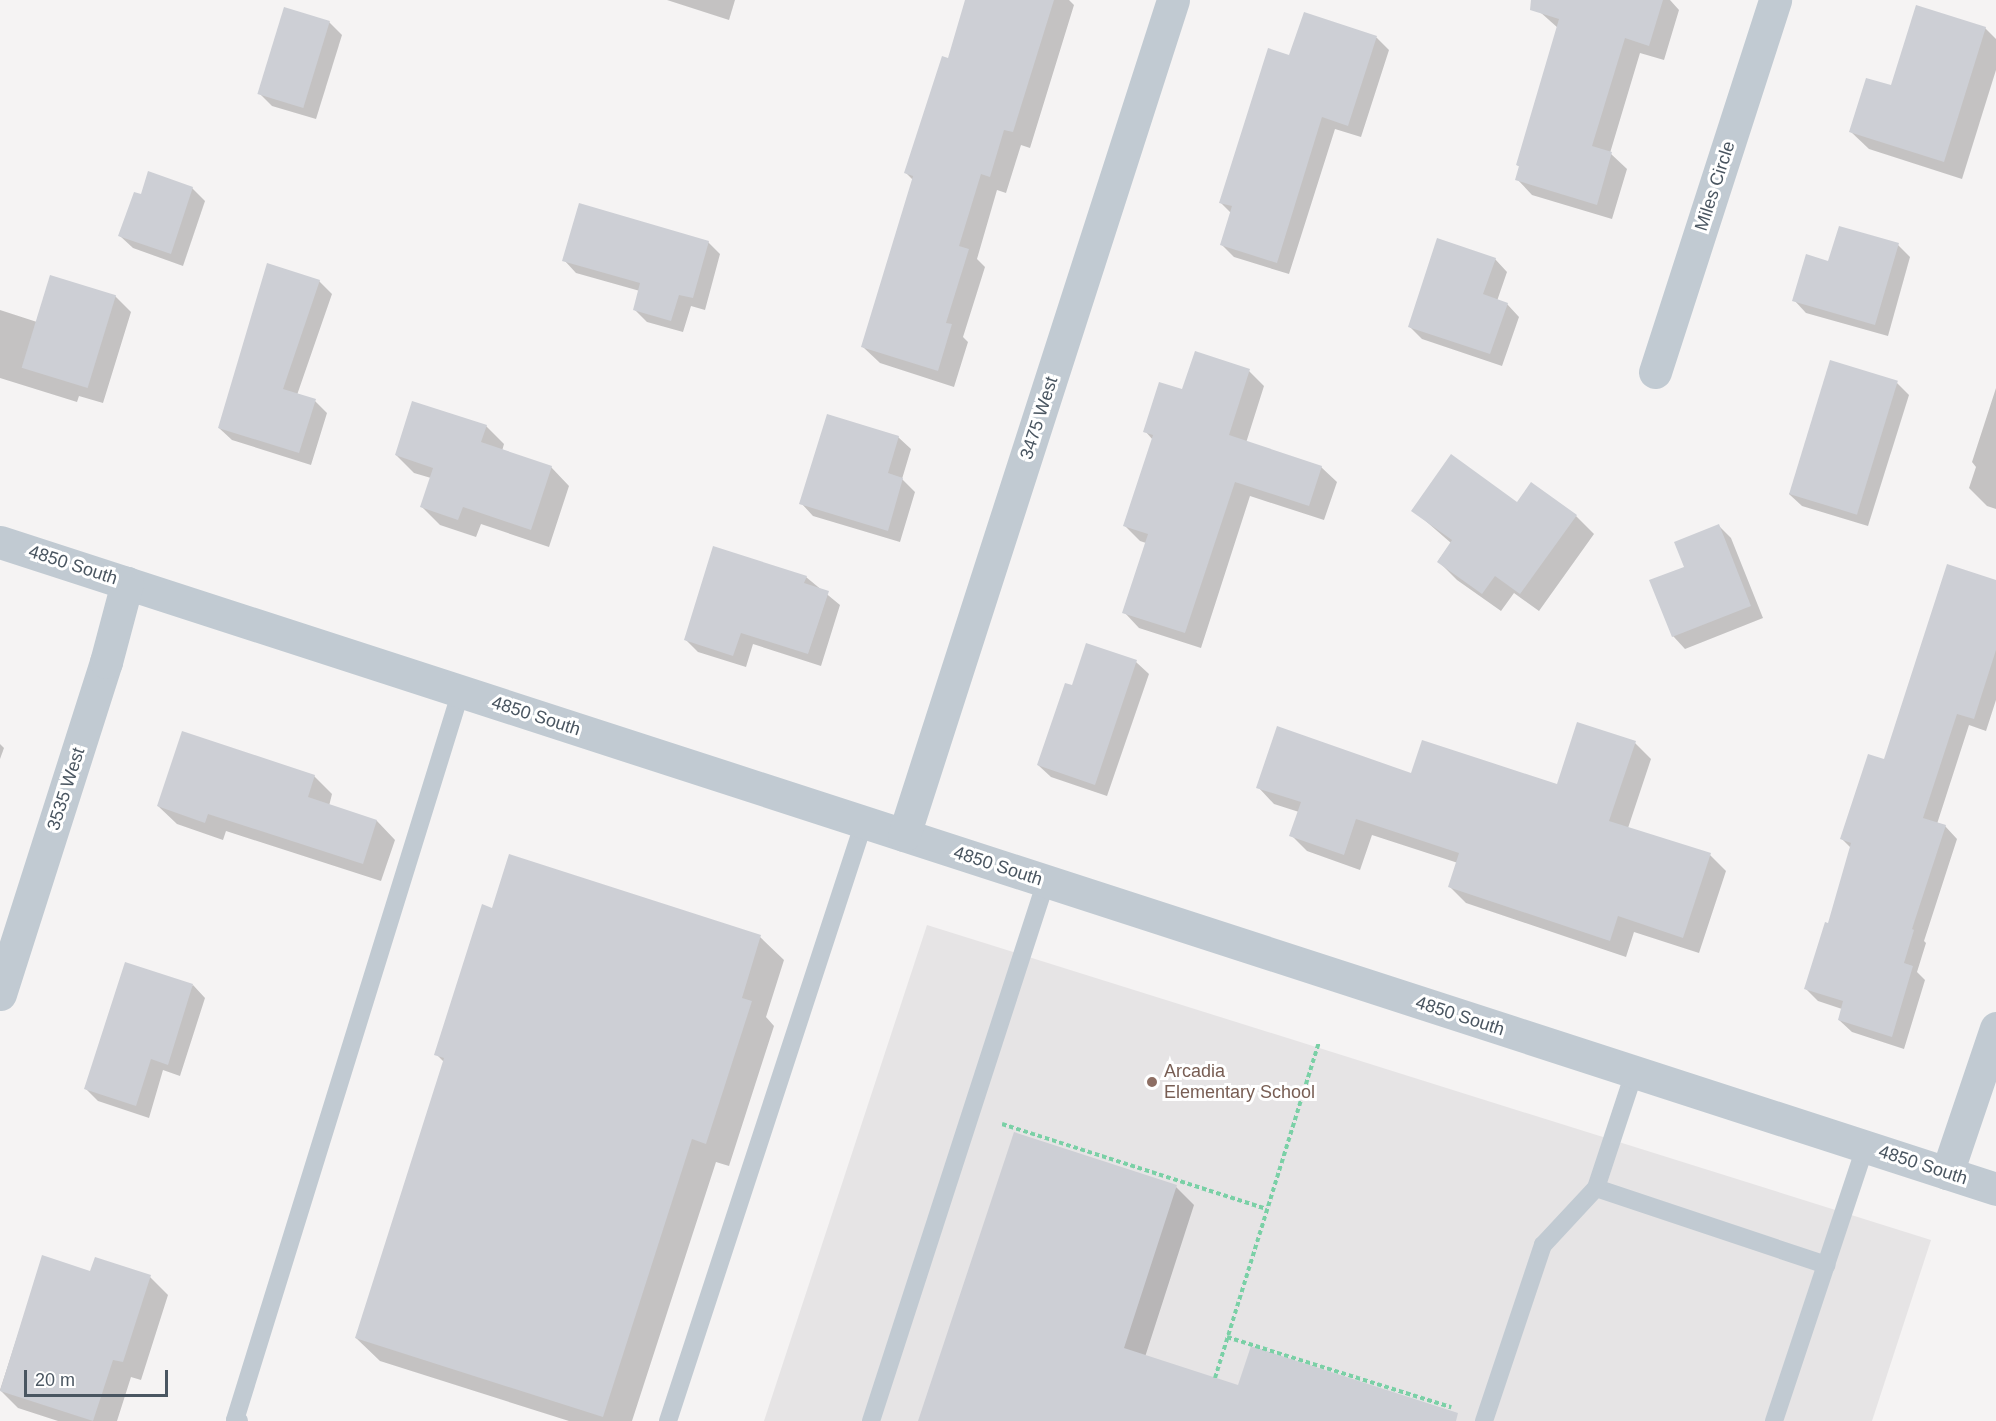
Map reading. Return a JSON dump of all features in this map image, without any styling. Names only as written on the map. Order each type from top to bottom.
[{"type":"street","name":"3475 West","points":[[904,835],[1173,0]]},
{"type":"street","name":"Miles Circle","points":[[1655,372],[1775,0]]},
{"type":"street","name":"4850 South","points":[[0,542],[1996,1189]]},
{"type":"street","name":"3535 West","points":[[0,994],[106,662],[127,583]]},
{"type":"street","points":[[1947,1173],[1996,1028]]},
{"type":"lane","points":[[238,1421],[235,1420],[461,692]]},
{"type":"lane","points":[[668,1421],[864,822]]},
{"type":"lane","points":[[871,1421],[1046,881]]},
{"type":"lane","points":[[1484,1421],[1543,1245],[1596,1188],[1634,1072]]},
{"type":"lane","points":[[1773,1421],[1865,1147]]},
{"type":"lane","points":[[1596,1188],[1826,1265]]},
{"type":"path","points":[[1215,1378],[1319,1043]]},
{"type":"path","points":[[998,1122],[1267,1209]]},
{"type":"path","points":[[1227,1337],[1461,1410]]},
{"type":"shaded area","name":"Arcadia Elementary School","points":[[927,925],[1931,1240],[1872,1421],[764,1421]]},
{"type":"building","points":[[965,0],[1054,0],[1013,132],[1004,130],[990,177],[981,174],[959,246],[969,249],[946,323],[952,324],[938,371],[861,347],[913,176],[904,173],[942,56],[948,58]]},
{"type":"building","points":[[1531,0],[1663,0],[1649,46],[1625,38],[1592,146],[1612,152],[1597,205],[1515,180],[1519,166],[1516,165],[1559,19],[1530,10]]},
{"type":"building","points":[[1916,5],[1986,27],[1944,162],[1849,132],[1866,78],[1891,85]]},
{"type":"building","points":[[284,7],[330,21],[303,108],[257,94]]},
{"type":"building","points":[[1304,12],[1377,36],[1348,126],[1322,117],[1277,263],[1220,245],[1232,206],[1219,203],[1268,48],[1289,55]]},
{"type":"building","points":[[148,171],[193,187],[171,254],[118,236],[134,192],[141,194]]},
{"type":"building","points":[[579,203],[709,241],[693,298],[679,295],[671,321],[633,310],[640,283],[562,261]]},
{"type":"building","points":[[1839,226],[1899,243],[1875,325],[1792,301],[1806,254],[1828,261]]},
{"type":"building","points":[[1437,238],[1496,258],[1483,294],[1508,303],[1490,354],[1408,327]]},
{"type":"building","points":[[267,263],[320,280],[283,389],[316,399],[299,453],[218,428]]},
{"type":"building","points":[[50,275],[116,295],[88,388],[22,368]]},
{"type":"building","points":[[1195,351],[1250,369],[1229,435],[1322,466],[1309,506],[1235,482],[1185,633],[1122,613],[1148,534],[1123,526],[1153,435],[1143,432],[1159,382],[1182,389]]},
{"type":"building","points":[[1830,360],[1898,381],[1857,515],[1789,494]]},
{"type":"building","points":[[412,401],[487,425],[481,442],[552,466],[531,530],[463,507],[458,520],[420,507],[433,468],[395,455]]},
{"type":"building","points":[[827,414],[899,436],[888,473],[903,478],[888,531],[799,504]]},
{"type":"building","points":[[1451,454],[1517,502],[1531,482],[1577,515],[1520,594],[1495,576],[1482,594],[1437,562],[1452,540],[1411,511]]},
{"type":"building","points":[[1719,524],[1751,606],[1672,637],[1649,580],[1684,567],[1674,542]]},
{"type":"building","points":[[713,546],[807,576],[804,583],[829,591],[808,654],[741,633],[733,656],[684,640]]},
{"type":"building","points":[[1947,564],[1996,580],[1996,650],[1974,719],[1957,714],[1923,818],[1946,825],[1912,929],[1914,930],[1904,963],[1913,966],[1892,1037],[1838,1020],[1843,1001],[1804,989],[1825,922],[1828,923],[1851,843],[1840,839],[1868,754],[1884,759]]},
{"type":"building","points":[[1086,643],[1137,660],[1095,785],[1037,765],[1065,683],[1072,685]]},
{"type":"building","points":[[1577,722],[1636,741],[1609,821],[1711,853],[1683,938],[1618,916],[1610,941],[1448,887],[1459,853],[1356,819],[1344,855],[1289,836],[1301,802],[1256,788],[1277,726],[1411,773],[1422,740],[1557,784]]},
{"type":"building","points":[[182,731],[315,775],[308,797],[377,820],[363,864],[208,814],[205,823],[157,806]]},
{"type":"building","points":[[509,854],[761,935],[742,998],[752,1001],[706,1144],[692,1139],[603,1417],[355,1338],[444,1058],[434,1055],[482,904],[492,908]]},
{"type":"building","points":[[125,962],[193,984],[168,1065],[151,1059],[136,1106],[84,1089]]},
{"type":"building","points":[[1014,1132],[1177,1185],[1124,1348],[1238,1385],[1251,1346],[1458,1413],[1456,1421],[918,1421]]},
{"type":"building","points":[[42,1255],[90,1271],[95,1257],[151,1275],[123,1362],[113,1360],[93,1421],[0,1391]]},
{"type":"place","name":"Arcadia Elementary School","points":[[1152,1082]]}]
